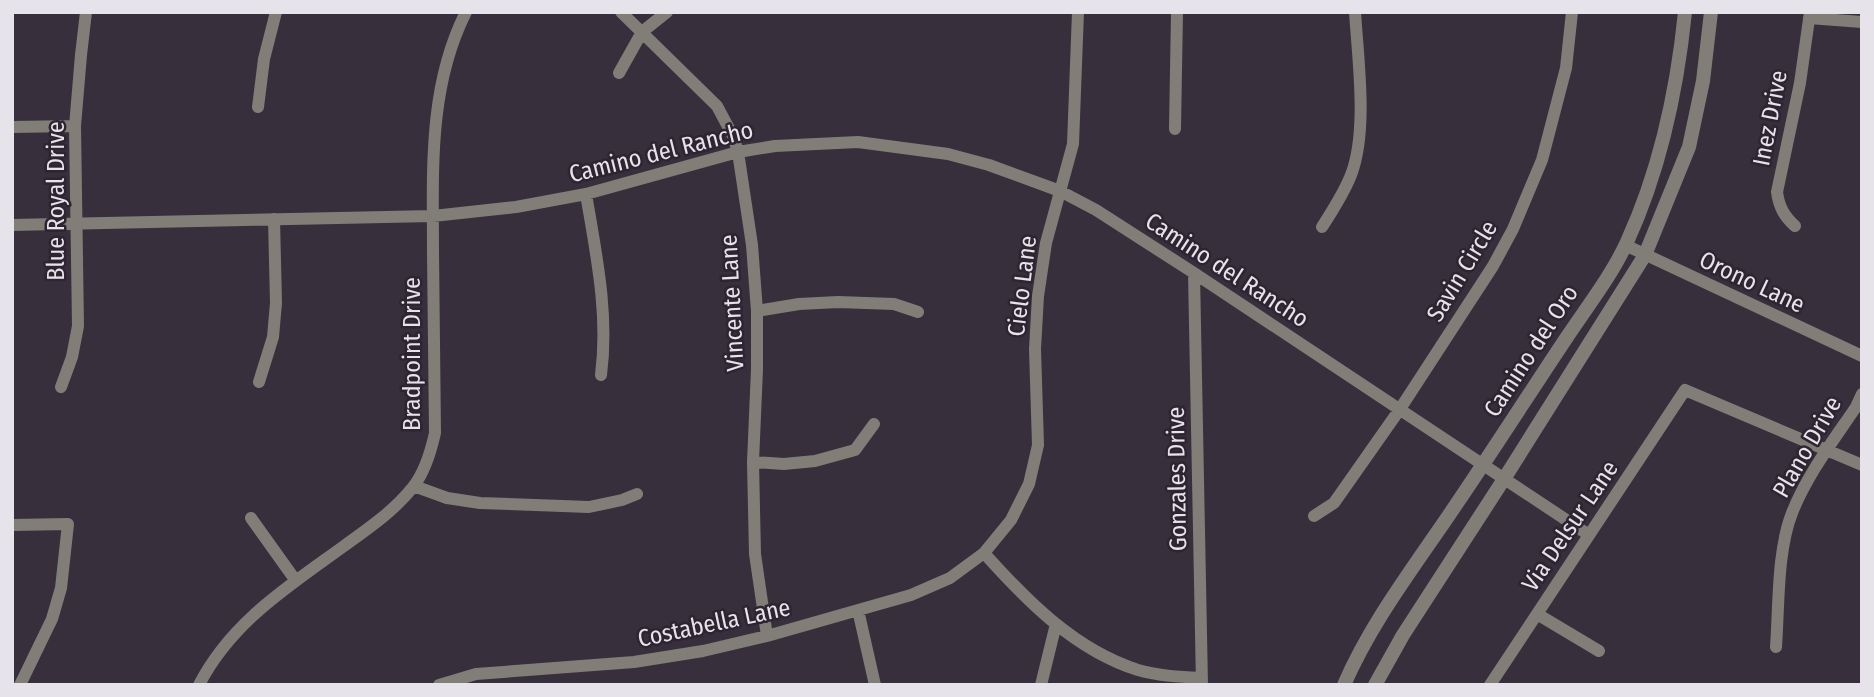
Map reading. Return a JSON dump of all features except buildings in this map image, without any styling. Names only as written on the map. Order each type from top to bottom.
[{"type":"street","name":"Blue Royal Drive","points":[[61,387],[72,357],[78,326],[75,126],[86,12]]},
{"type":"street","points":[[258,107],[264,59],[276,12]]},
{"type":"street","name":"Bradpoint Drive","points":[[199,685],[232,635],[272,598],[384,517],[414,486],[430,452],[435,433],[432,164],[438,94],[458,27],[466,12]]},
{"type":"street","name":"Vincente Lane","points":[[621,12],[717,106],[733,135],[738,152],[752,245],[757,311],[753,462],[755,554],[767,636]]},
{"type":"street","points":[[619,72],[642,32],[667,12]]},
{"type":"street","name":"Cielo Lane","points":[[984,553],[1011,520],[1029,484],[1038,445],[1035,349],[1038,296],[1046,243],[1073,144],[1078,12]]},
{"type":"street","points":[[1175,129],[1177,12]]},
{"type":"street","points":[[1322,227],[1352,173],[1361,127],[1355,12]]},
{"type":"street","name":"Savin Circle","points":[[1314,516],[1334,503],[1400,409],[1493,266],[1513,229],[1542,160],[1566,68],[1572,12]]},
{"type":"street","name":"Camino del Oro","points":[[1344,685],[1379,617],[1483,465],[1625,245],[1648,192],[1666,130],[1680,64],[1685,12]]},
{"type":"street","name":"Camino del Oro","points":[[1375,685],[1403,635],[1645,255],[1689,147],[1703,81],[1711,12]]},
{"type":"street","points":[[1810,15],[1862,22]]},
{"type":"street","name":"Inez Drive","points":[[1795,226],[1779,206],[1777,192],[1800,83],[1810,15]]},
{"type":"street","points":[[12,127],[75,126]]},
{"type":"street","name":"Camino del Rancho","points":[[12,225],[433,216],[516,207],[586,194],[738,152],[775,146],[858,142],[948,154],[979,162],[1060,191],[1096,210],[1589,535]]},
{"type":"street","points":[[586,194],[603,294],[604,353],[601,375]]},
{"type":"street","points":[[259,382],[273,337],[276,303],[274,219]]},
{"type":"street","name":"Orono Lane","points":[[1625,245],[1862,356]]},
{"type":"street","name":"Gonzales Drive","points":[[1194,273],[1202,681]]},
{"type":"street","points":[[757,311],[799,304],[838,302],[894,304],[918,312]]},
{"type":"street","name":"Via Delsur Lane","points":[[1490,685],[1685,390],[1827,451]]},
{"type":"street","name":"Plano Drive","points":[[1776,647],[1782,551],[1791,515],[1806,482],[1862,394]]},
{"type":"street","points":[[753,462],[784,464],[815,461],[855,450],[874,425]]},
{"type":"street","points":[[1827,451],[1862,465]]},
{"type":"street","points":[[414,486],[446,498],[494,504],[589,507],[637,494]]},
{"type":"street","points":[[251,517],[296,581]]},
{"type":"street","points":[[12,525],[68,524],[61,588],[52,619],[20,685]]},
{"type":"street","points":[[984,553],[1018,591],[1086,646],[1131,667],[1202,681]]},
{"type":"street","name":"Costabella Lane","points":[[439,685],[476,674],[634,662],[703,651],[767,636],[911,595],[950,579],[984,553]]},
{"type":"street","points":[[858,610],[875,685]]},
{"type":"street","points":[[1537,614],[1599,651]]},
{"type":"street","points":[[1041,685],[1056,624]]}]
